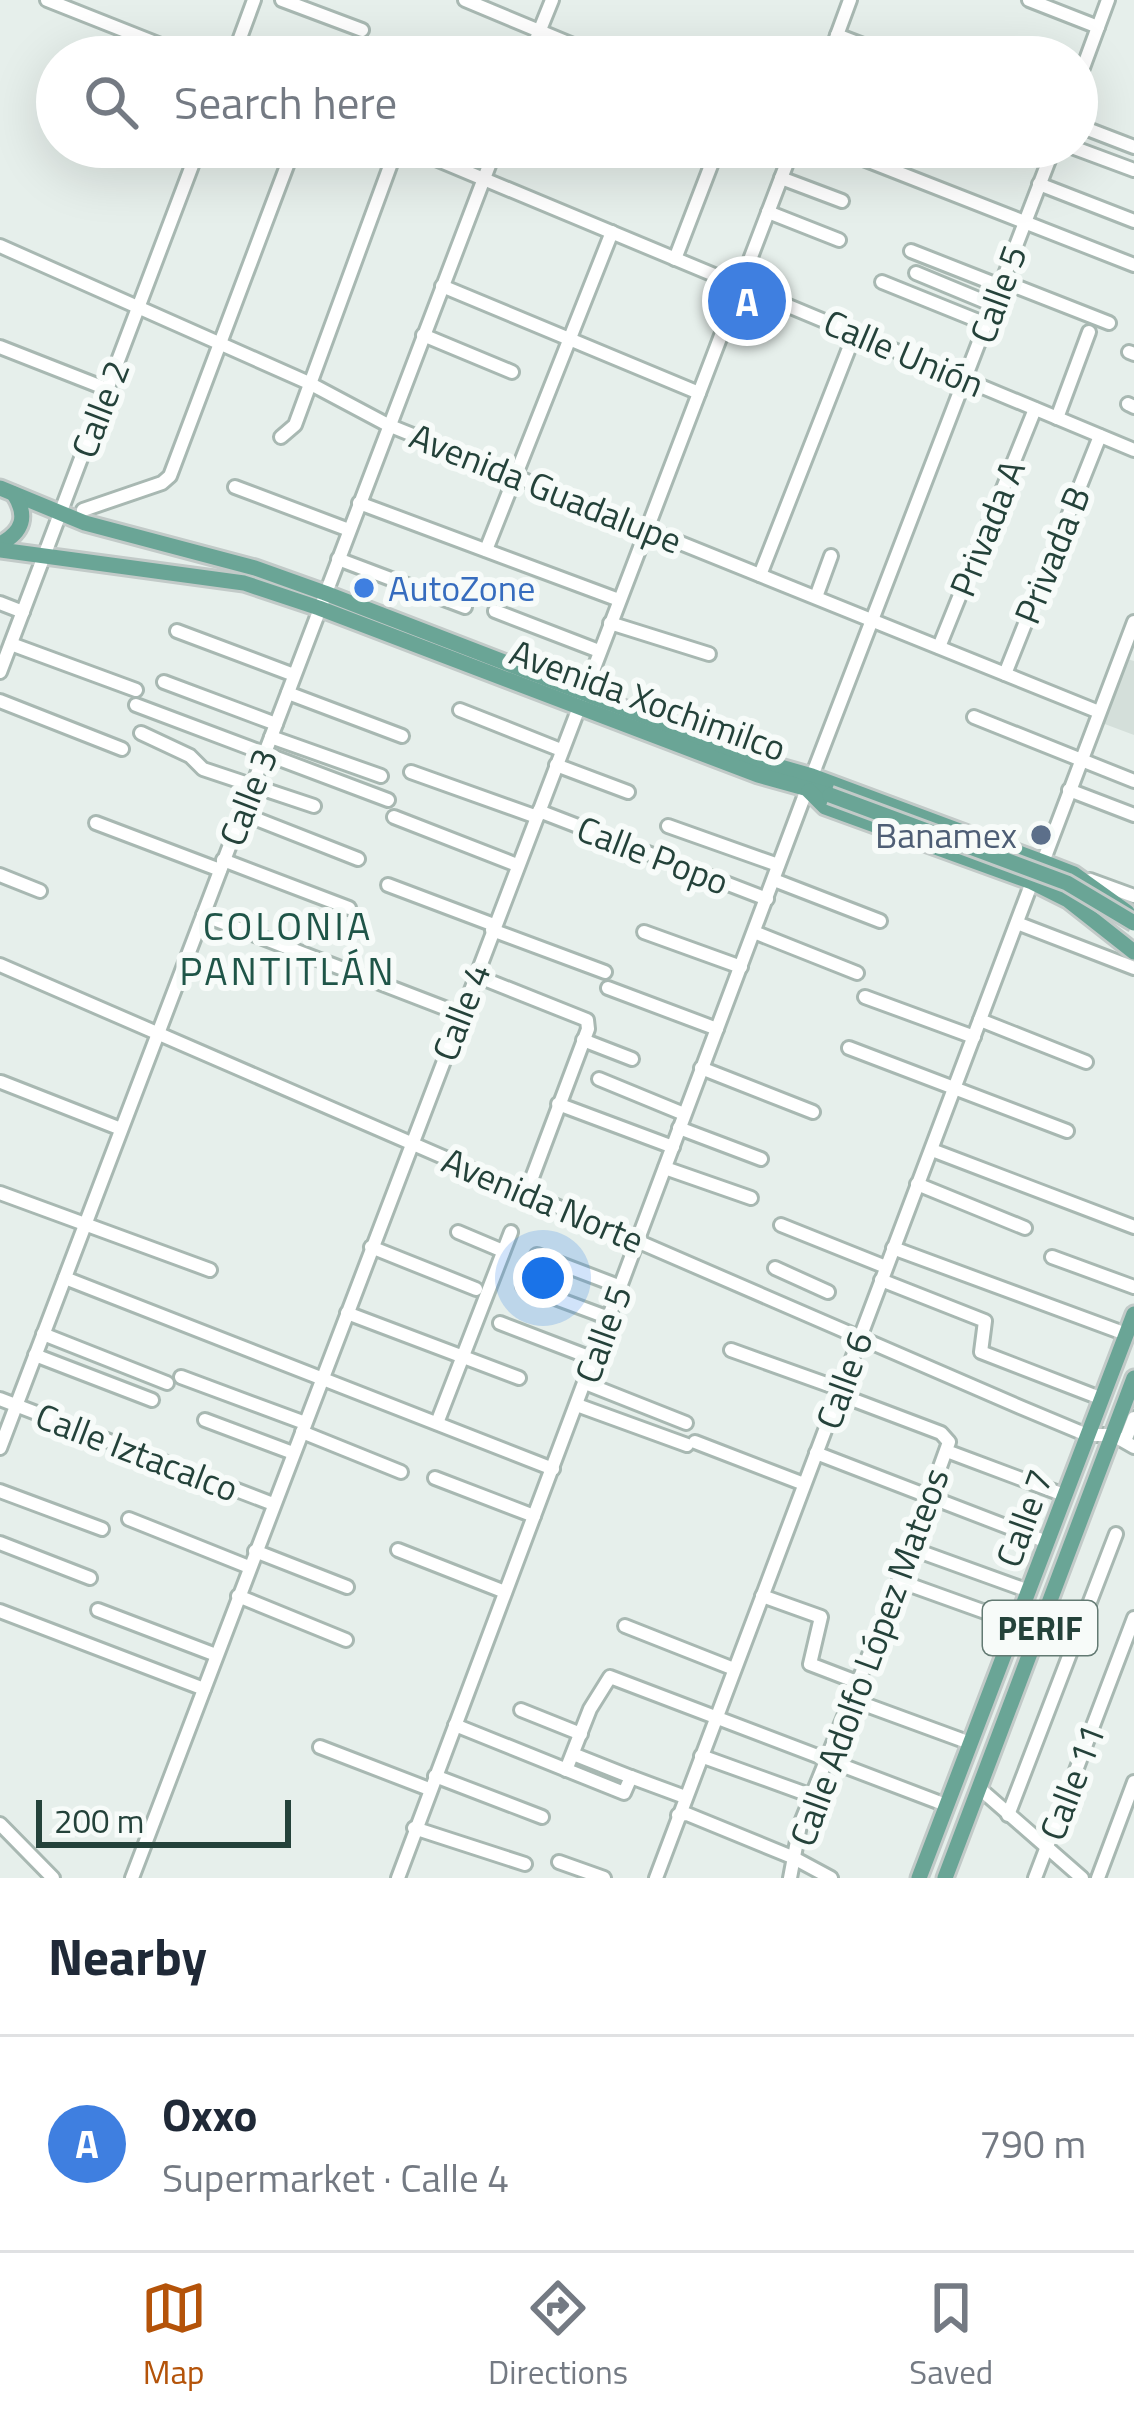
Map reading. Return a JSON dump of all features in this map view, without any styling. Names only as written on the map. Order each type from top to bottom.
[{"type":"main road","name":"Avenida Xochimilco","points":[[7,491],[60,514],[255,568],[322,600],[758,775],[809,783],[1043,862],[1074,874],[1134,921]]},
{"type":"main road","points":[[0,547],[15,535],[22,521],[21,505],[7,491]]},
{"type":"main road","name":"Avenida Xochimilco","points":[[0,547],[224,579],[322,600]]},
{"type":"main road","name":"Avenida Xochimilco","points":[[809,783],[826,807],[1032,882],[1068,900],[1134,952]]},
{"type":"main road","points":[[809,783],[1067,883],[1134,921]]},
{"type":"main road","points":[[1043,862],[1134,941]]},
{"type":"main road","name":"Calle 7","points":[[919,1878],[1132,1321]]},
{"type":"main road","name":"Calle 7","points":[[945,1878],[1124,1441],[1134,1378]]},
{"type":"street","points":[[47,0],[138,36]]},
{"type":"street","points":[[240,36],[254,0]]},
{"type":"street","points":[[282,0],[362,30]]},
{"type":"street","points":[[465,0],[551,36]]},
{"type":"street","points":[[537,36],[552,0]]},
{"type":"street","points":[[837,35],[850,0]]},
{"type":"street","points":[[1029,0],[1098,27]]},
{"type":"street","points":[[1095,36],[1108,0]]},
{"type":"street","points":[[1098,133],[1134,147]]},
{"type":"street","points":[[1098,157],[1134,170]]},
{"type":"street","name":"Calle 2","points":[[2,663],[191,168]]},
{"type":"street","points":[[83,510],[168,479],[285,168]]},
{"type":"street","points":[[281,437],[294,426],[389,168]]},
{"type":"street","name":"Calle Unión","points":[[458,168],[1134,451]]},
{"type":"street","name":"Calle 3","points":[[0,1448],[488,168]]},
{"type":"street","points":[[675,259],[710,168]]},
{"type":"street","name":"Calle 4","points":[[132,1878],[785,168]]},
{"type":"street","points":[[886,168],[1134,265]]},
{"type":"street","name":"Calle 5","points":[[398,1878],[1045,168]]},
{"type":"street","points":[[781,178],[842,201]]},
{"type":"street","points":[[1039,184],[1134,221]]},
{"type":"street","points":[[768,212],[839,240]]},
{"type":"street","points":[[486,550],[612,232]]},
{"type":"street","name":"Avenida Guadalupe","points":[[0,246],[309,383],[388,425],[1099,712]]},
{"type":"street","points":[[911,250],[1109,323]]},
{"type":"street","points":[[916,273],[993,305]]},
{"type":"street","points":[[882,282],[986,324]]},
{"type":"street","points":[[442,286],[699,393]]},
{"type":"street","points":[[1057,418],[1089,332]]},
{"type":"street","points":[[760,575],[855,333]]},
{"type":"street","points":[[423,335],[512,372]]},
{"type":"street","points":[[0,347],[107,389]]},
{"type":"street","name":"Privada A","points":[[939,647],[1035,409]]},
{"type":"street","name":"Privada B","points":[[1005,674],[1100,436]]},
{"type":"street","points":[[235,487],[349,530]]},
{"type":"street","points":[[359,503],[619,600]]},
{"type":"street","points":[[816,596],[830,556]]},
{"type":"street","points":[[338,560],[465,607]]},
{"type":"street","points":[[0,603],[23,612]]},
{"type":"street","points":[[495,611],[599,651]]},
{"type":"street","points":[[1043,862],[1134,622]]},
{"type":"street","points":[[610,623],[709,654]]},
{"type":"street","points":[[177,631],[294,675]]},
{"type":"street","points":[[11,644],[136,689]]},
{"type":"street","points":[[164,682],[381,776]]},
{"type":"street","points":[[288,693],[402,736]]},
{"type":"street","points":[[0,701],[122,749]]},
{"type":"street","points":[[136,705],[388,800]]},
{"type":"street","points":[[460,710],[561,750]]},
{"type":"street","points":[[974,717],[1134,781]]},
{"type":"street","points":[[141,733],[190,756],[203,769],[314,806]]},
{"type":"street","points":[[556,765],[628,792]]},
{"type":"street","name":"Calle Popo","points":[[411,772],[766,898]]},
{"type":"street","points":[[1070,790],[1134,815]]},
{"type":"street","points":[[241,813],[358,859]]},
{"type":"street","points":[[394,817],[518,865]]},
{"type":"street","points":[[96,823],[349,908]]},
{"type":"street","points":[[668,826],[778,865]]},
{"type":"street","name":"Avenida Xochimilco","points":[[1074,874],[1134,896]]},
{"type":"street","points":[[0,875],[40,891]]},
{"type":"street","points":[[773,880],[880,921]]},
{"type":"street","name":"Calle 6","points":[[656,1878],[1032,882]]},
{"type":"street","points":[[388,885],[605,972]]},
{"type":"street","points":[[203,915],[460,1014]]},
{"type":"street","points":[[1017,923],[1134,968]]},
{"type":"street","points":[[644,932],[741,967]]},
{"type":"street","points":[[754,932],[857,973]]},
{"type":"street","name":"Avenida Norte","points":[[0,964],[1087,1435]]},
{"type":"street","points":[[474,975],[587,1021],[526,1191]]},
{"type":"street","points":[[608,988],[717,1029]]},
{"type":"street","points":[[865,997],[974,1036]]},
{"type":"street","points":[[980,1020],[1086,1062]]},
{"type":"street","points":[[583,1040],[632,1059]]},
{"type":"street","points":[[849,1048],[1067,1131]]},
{"type":"street","points":[[701,1068],[813,1112]]},
{"type":"street","points":[[599,1079],[684,1114]]},
{"type":"street","points":[[1,1082],[121,1129]]},
{"type":"street","points":[[559,1104],[751,1195]]},
{"type":"street","points":[[679,1128],[761,1159]]},
{"type":"street","points":[[932,1150],[1134,1226]]},
{"type":"street","points":[[917,1184],[1025,1228]]},
{"type":"street","points":[[0,1193],[210,1270]]},
{"type":"street","points":[[782,1226],[987,1323],[980,1351],[1100,1398]]},
{"type":"street","points":[[458,1232],[502,1251]]},
{"type":"street","points":[[437,1424],[511,1232]]},
{"type":"street","points":[[371,1247],[476,1288]]},
{"type":"street","points":[[893,1248],[1132,1321]]},
{"type":"street","points":[[537,1255],[621,1287]]},
{"type":"street","points":[[1052,1257],[1134,1287]]},
{"type":"street","points":[[775,1268],[828,1292]]},
{"type":"street","points":[[65,1278],[553,1469]]},
{"type":"street","points":[[792,1309],[802,1280]]},
{"type":"street","points":[[523,1286],[609,1318]]},
{"type":"street","points":[[347,1313],[519,1378]]},
{"type":"street","points":[[500,1323],[594,1359]]},
{"type":"street","points":[[43,1334],[167,1383]]},
{"type":"street","points":[[731,1350],[839,1392]]},
{"type":"street","points":[[35,1355],[152,1400]]},
{"type":"street","points":[[181,1377],[401,1472]]},
{"type":"street","points":[[585,1383],[686,1423]]},
{"type":"street","name":"Calle Adolfo López Mateos","points":[[790,1878],[812,1796],[946,1450],[947,1436],[839,1392]]},
{"type":"street","name":"Calle Iztacalco","points":[[0,1399],[273,1504]]},
{"type":"street","points":[[577,1405],[804,1484]]},
{"type":"street","points":[[1087,1435],[1124,1441],[1134,1418]]},
{"type":"street","points":[[206,1420],[293,1453]]},
{"type":"street","points":[[952,1453],[1064,1495]]},
{"type":"street","points":[[816,1454],[1047,1542]]},
{"type":"street","points":[[435,1478],[534,1516]]},
{"type":"street","points":[[0,1491],[103,1529]]},
{"type":"street","points":[[129,1520],[249,1567]]},
{"type":"street","points":[[1008,1815],[1116,1534]]},
{"type":"street","points":[[0,1543],[90,1578]]},
{"type":"street","points":[[910,1548],[1029,1591]]},
{"type":"street","points":[[398,1550],[505,1592]]},
{"type":"street","points":[[255,1551],[347,1587]]},
{"type":"street","points":[[898,1581],[1016,1623]]},
{"type":"street","points":[[238,1596],[346,1640]]},
{"type":"street","points":[[762,1596],[821,1618],[809,1662],[857,1682]]},
{"type":"street","points":[[98,1610],[216,1655]]},
{"type":"street","points":[[0,1611],[204,1689]]},
{"type":"street","name":"Calle 11","points":[[1035,1878],[1134,1618]]},
{"type":"street","points":[[625,1626],[734,1669]]},
{"type":"street","points":[[566,1770],[590,1709],[610,1676],[946,1805]]},
{"type":"street","points":[[850,1699],[970,1743]]},
{"type":"street","points":[[521,1710],[580,1734]]},
{"type":"street","points":[[454,1725],[631,1796],[631,1777]]},
{"type":"street","points":[[320,1748],[542,1817]]},
{"type":"street","points":[[573,1754],[686,1797]]},
{"type":"street","points":[[701,1756],[812,1796]]},
{"type":"street","points":[[1098,1878],[1134,1782]]},
{"type":"street","points":[[979,1788],[1082,1878]]},
{"type":"street","points":[[678,1815],[687,1814],[792,1857],[831,1878]]},
{"type":"street","points":[[0,1824],[53,1878]]},
{"type":"street","points":[[414,1828],[525,1864]]},
{"type":"street","points":[[559,1862],[604,1878]]},
{"type":"shaded area","points":[[1127,659],[1134,661],[1134,735],[1102,723]]},
{"type":"place","name":"Oxxo","points":[[747,301]]},
{"type":"place","name":"AutoZone","points":[[364,588]]},
{"type":"place","name":"Banamex","points":[[1041,835]]},
{"type":"district","name":"COLONIA PANTITLÁN","points":[[288,948]]}]
